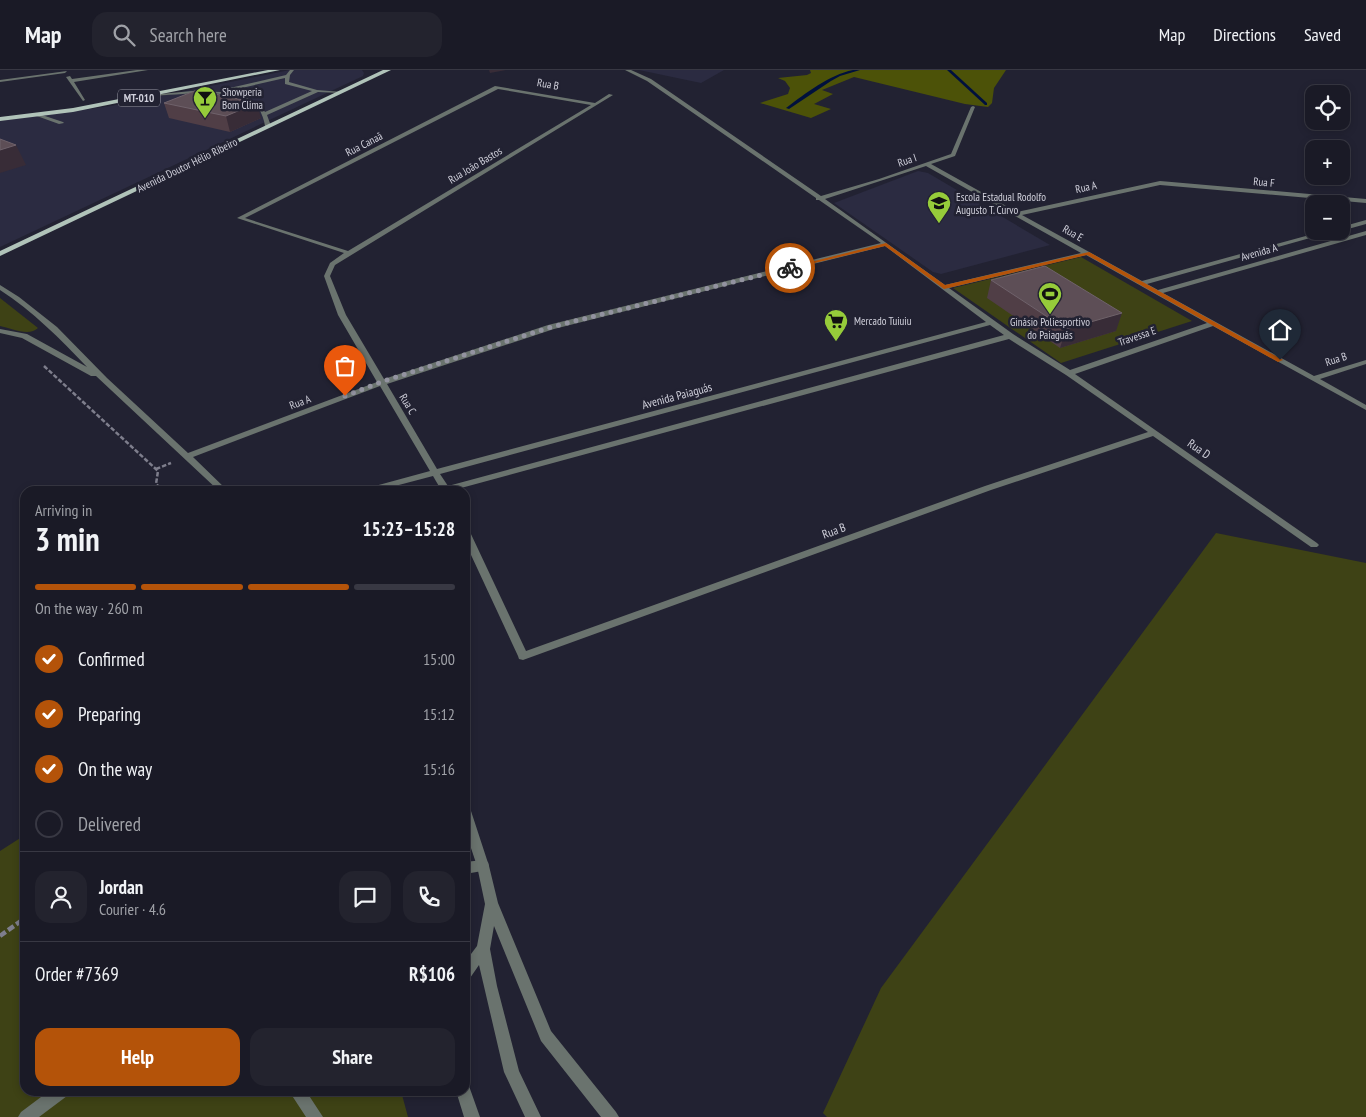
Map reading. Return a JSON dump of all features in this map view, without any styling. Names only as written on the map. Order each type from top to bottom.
[{"type":"main road","name":"MT-010","points":[[102,97],[244,70]]},
{"type":"main road","name":"MT-010","points":[[0,119],[152,95],[276,70]]},
{"type":"main road","points":[[363,81],[369,74],[369,70]]},
{"type":"main road","name":"Avenida Doutor Hélio Ribeiro","points":[[0,254],[388,70]]},
{"type":"main road","points":[[73,102],[92,98]]},
{"type":"main road","points":[[0,113],[46,106]]},
{"type":"main road","name":"Avenida Doutor Hélio Ribeiro","points":[[0,259],[11,249]]},
{"type":"street","points":[[71,81],[146,70]]},
{"type":"street","points":[[292,70],[288,76],[287,83],[317,91],[340,92]]},
{"type":"street","points":[[627,70],[649,80],[818,199],[886,244],[1010,336],[1069,373]]},
{"type":"street","points":[[0,81],[65,71],[82,100]]},
{"type":"street","points":[[214,93],[288,76]]},
{"type":"street","name":"Rua B","points":[[497,87],[595,104]]},
{"type":"street","name":"Rua Canaã","points":[[349,253],[240,218],[497,87]]},
{"type":"street","points":[[264,114],[317,91]]},
{"type":"street","points":[[152,95],[214,93],[242,96],[260,106],[268,126]]},
{"type":"street","name":"Rua João Bastos","points":[[349,253],[611,95]]},
{"type":"street","name":"Rua I","points":[[818,199],[953,155],[973,107]]},
{"type":"street","points":[[36,114],[61,123]]},
{"type":"street","name":"Rua E","points":[[926,164],[1366,408]]},
{"type":"street","name":"Rua A","points":[[1017,214],[1160,183]]},
{"type":"street","name":"Rua F","points":[[1160,183],[1366,202]]},
{"type":"street","points":[[1350,226],[1366,222]]},
{"type":"street","name":"Avenida A","points":[[1159,292],[1366,233]]},
{"type":"street","name":"Avenida A","points":[[1141,282],[1305,238]]},
{"type":"street","name":"Rua A","points":[[186,457],[381,382],[551,327],[886,244]]},
{"type":"street","name":"Rua C","points":[[349,253],[332,264],[327,276],[342,315],[441,486]]},
{"type":"street","points":[[944,287],[1087,253]]},
{"type":"street","points":[[1226,272],[1235,276]]},
{"type":"street","points":[[0,287],[17,298],[54,329],[104,380],[218,486]]},
{"type":"street","name":"Avenida Paiaguás","points":[[385,486],[993,322]]},
{"type":"street","name":"Travessa E","points":[[1069,373],[1214,322]]},
{"type":"street","points":[[0,331],[24,336],[104,380]]},
{"type":"street","points":[[462,486],[1010,336]]},
{"type":"street","name":"Rua B","points":[[1313,379],[1366,362]]},
{"type":"street","name":"Rua D","points":[[1069,373],[1314,545]]},
{"type":"street","name":"Rua B","points":[[470,543],[524,656],[988,488],[1154,433]]},
{"type":"street","points":[[470,826],[483,866],[492,903],[546,1036],[610,1117]]},
{"type":"street","points":[[470,867],[483,866]]},
{"type":"street","points":[[492,903],[483,949],[490,986],[512,1072],[533,1117]]},
{"type":"street","points":[[470,966],[483,949]]},
{"type":"street","points":[[26,1117],[55,1096]]},
{"type":"street","points":[[300,1096],[315,1117]]},
{"type":"street","points":[[466,1096],[472,1117]]},
{"type":"path","points":[[40,363],[158,471],[156,484],[158,486]]},
{"type":"path","points":[[0,936],[20,922]]},
{"type":"shaded area","points":[[290,70],[362,70],[364,73],[363,76],[0,247],[0,121],[111,106]]},
{"type":"shaded area","points":[[639,70],[724,70],[701,83]]},
{"type":"shaded area","name":"Escola Estadual Rodolfo Augusto T. Curvo","points":[[918,171],[928,173],[1050,245],[941,274],[933,272],[834,203]]},
{"type":"green space","points":[[810,70],[1006,70],[994,88],[992,103],[988,107],[965,104],[854,77],[822,90],[833,94],[814,104],[831,109],[811,118],[760,103],[788,94],[790,88],[785,81],[778,78],[807,75],[811,73]]},
{"type":"green space","points":[[1081,257],[1192,321],[1061,363],[953,288]]},
{"type":"green space","points":[[0,298],[38,328],[34,331],[25,332],[0,326]]},
{"type":"green space","points":[[1216,533],[1366,563],[1366,1117],[827,1117],[823,1113],[881,988]]},
{"type":"green space","points":[[20,838],[20,1096],[402,1096],[408,1117],[0,1117],[0,851]]},
{"type":"building","points":[[197,90],[257,103],[226,116],[164,103]]},
{"type":"building","points":[[0,139],[16,145],[0,150]]},
{"type":"building","points":[[1045,266],[1122,313],[1066,329],[991,280]]},
{"type":"waterway","points":[[788,108],[830,80],[858,70]]},
{"type":"waterway","points":[[949,70],[986,104]]},
{"type":"way so far","points":[[345,396],[381,382],[551,327],[790,268]]},
{"type":"place","name":"Showperia Bom Clima","points":[[205,119]]},
{"type":"place","name":"Escola Estadual Rodolfo Augusto T. Curvo","points":[[939,224]]},
{"type":"place","name":"Ginásio Poliesportivo do Paiaguás","points":[[1050,315]]},
{"type":"place","name":"Mercado Tuiuiu","points":[[836,342]]},
{"type":"route","points":[[790,268],[886,244],[944,287],[1087,253],[1280,360]]}]
